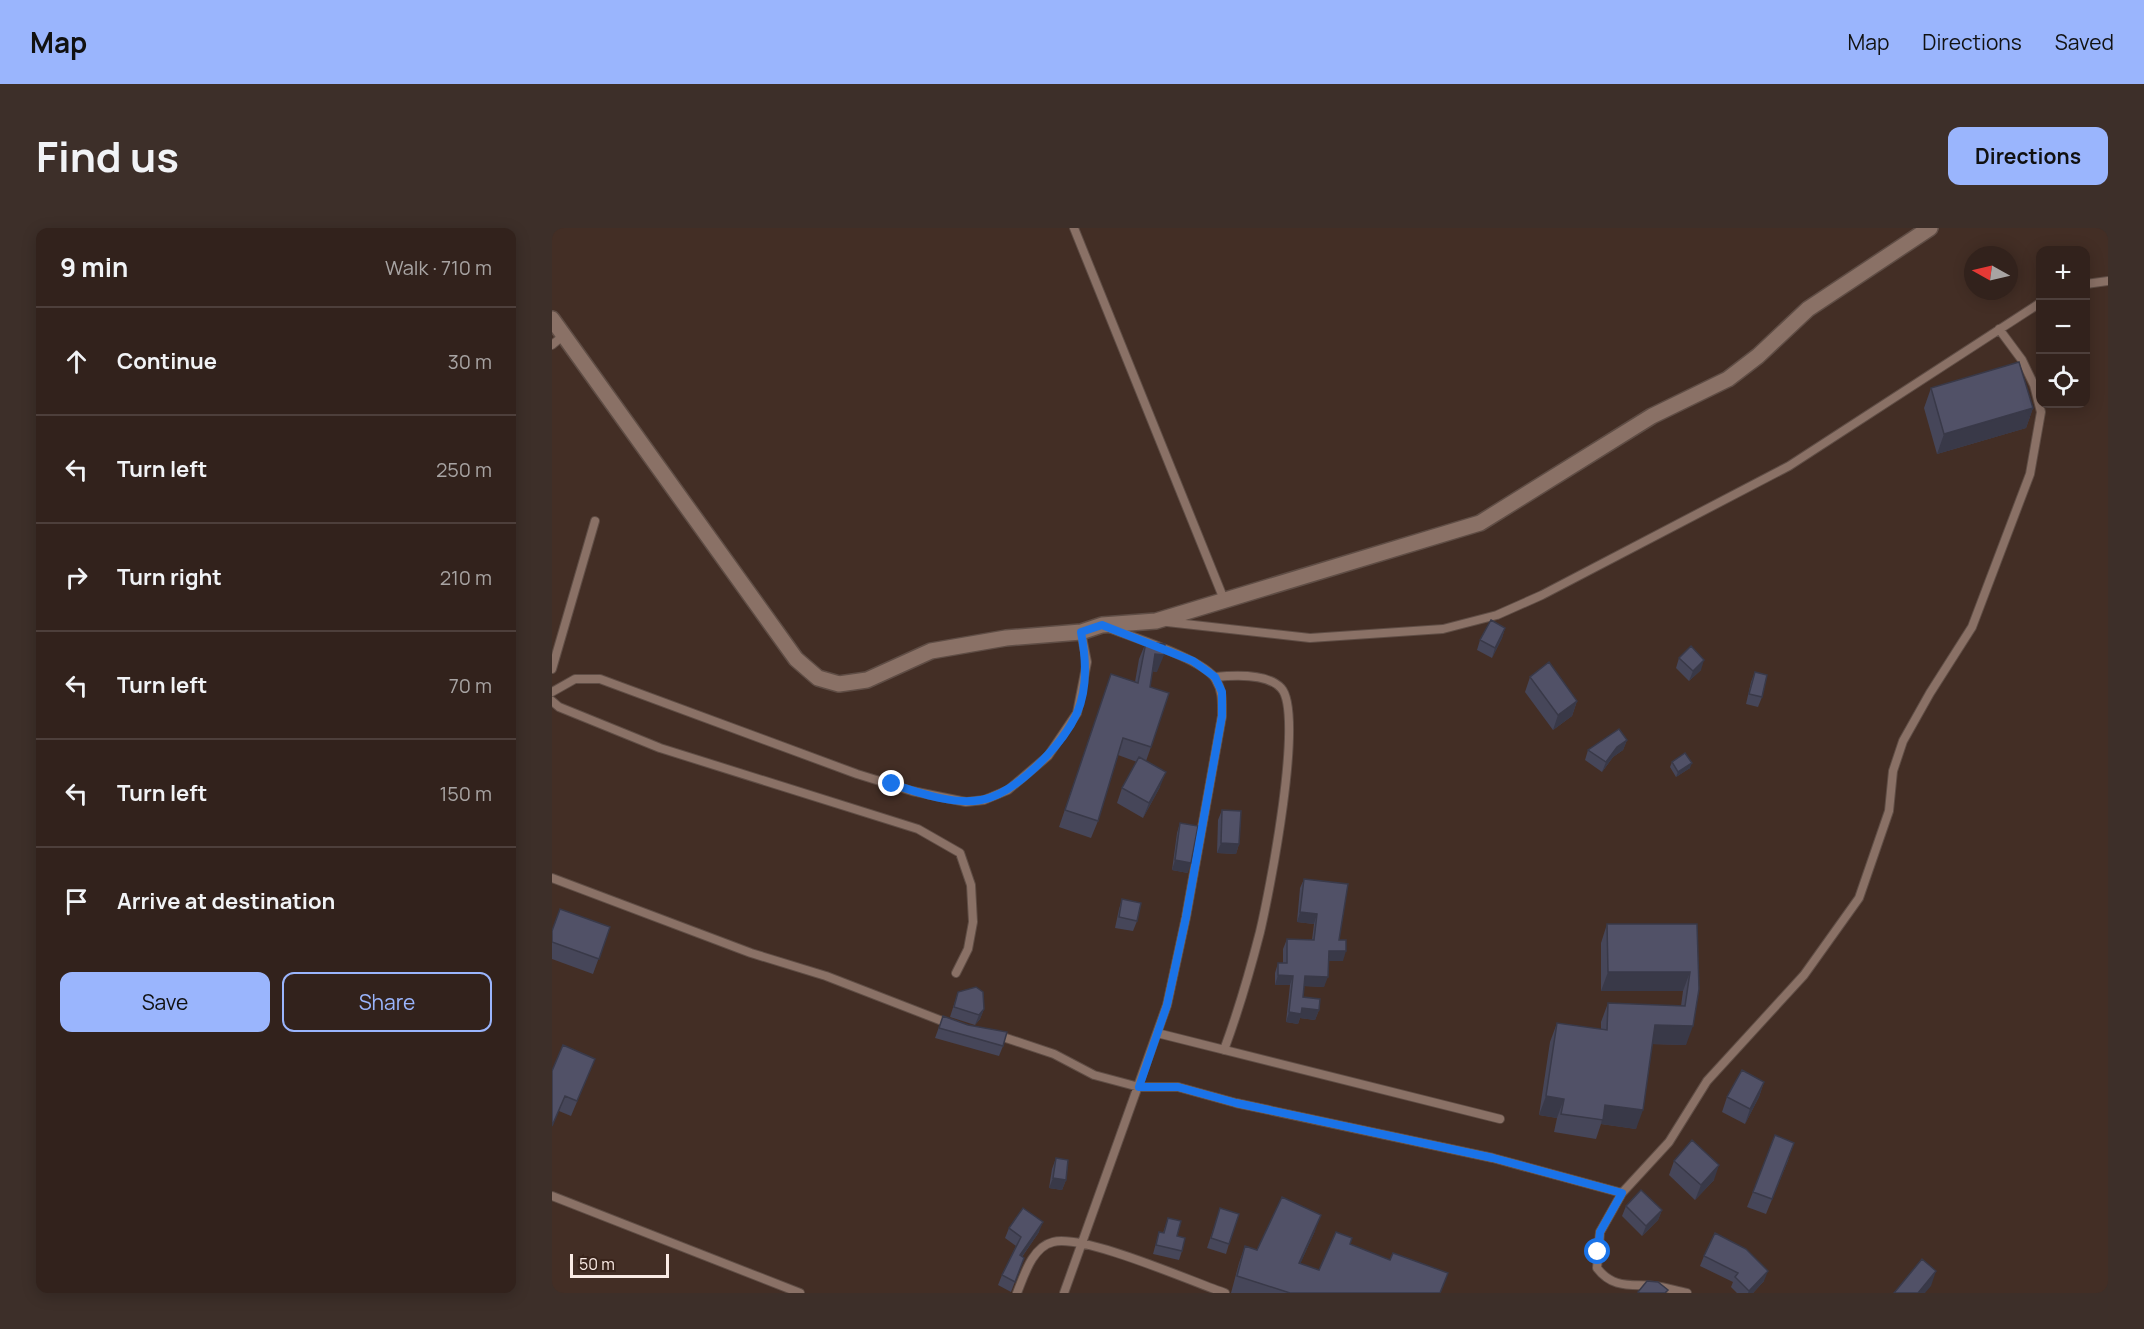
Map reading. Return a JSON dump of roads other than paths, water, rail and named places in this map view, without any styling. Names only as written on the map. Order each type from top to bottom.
[{"type":"street","points":[[552,319],[796,659],[818,678],[839,684],[867,680],[931,651],[1006,638],[1081,632],[1102,625],[1156,621],[1480,523],[1652,416],[1728,379],[1758,356],[1808,309],[1930,228]]},
{"type":"lane","points":[[1074,228],[1225,602]]},
{"type":"lane","points":[[2090,283],[2108,281]]},
{"type":"lane","points":[[1156,621],[1310,638],[1381,636],[1443,629],[1497,615],[1542,595],[1789,466],[2036,306]]},
{"type":"lane","points":[[1687,1293],[1656,1286],[1616,1284],[1605,1278],[1598,1268],[1600,1232],[1622,1193],[1668,1142],[1707,1081],[1804,975],[1859,898],[1887,820],[1893,771],[1904,741],[1930,693],[1972,627],[2030,474],[2041,412],[2030,377],[1999,329]]},
{"type":"lane","points":[[552,345],[564,335]]},
{"type":"lane","points":[[552,669],[595,521]]},
{"type":"lane","points":[[1064,1293],[1167,1005],[1186,917],[1222,716],[1222,692],[1215,677],[1193,661],[1102,625]]},
{"type":"lane","points":[[552,692],[575,679],[600,679],[857,774],[912,791],[966,802],[984,800],[1008,790],[1048,756],[1077,713],[1087,662],[1081,632]]},
{"type":"lane","points":[[1215,677],[1240,676],[1268,680],[1281,687],[1287,697],[1290,712],[1286,779],[1268,894],[1259,933],[1224,1050]]},
{"type":"lane","points":[[552,701],[559,707],[660,748],[918,829],[960,853],[971,885],[973,922],[968,950],[956,973]]},
{"type":"lane","points":[[552,878],[751,953],[826,976],[955,1025]]},
{"type":"lane","points":[[985,1032],[1005,1036],[1054,1054],[1094,1075],[1139,1087],[1178,1087],[1236,1103],[1493,1158],[1622,1193]]},
{"type":"lane","points":[[1158,1033],[1500,1119]]},
{"type":"lane","points":[[552,1196],[800,1293]]},
{"type":"lane","points":[[1017,1293],[1035,1254],[1052,1242],[1084,1242],[1225,1293]]}]
